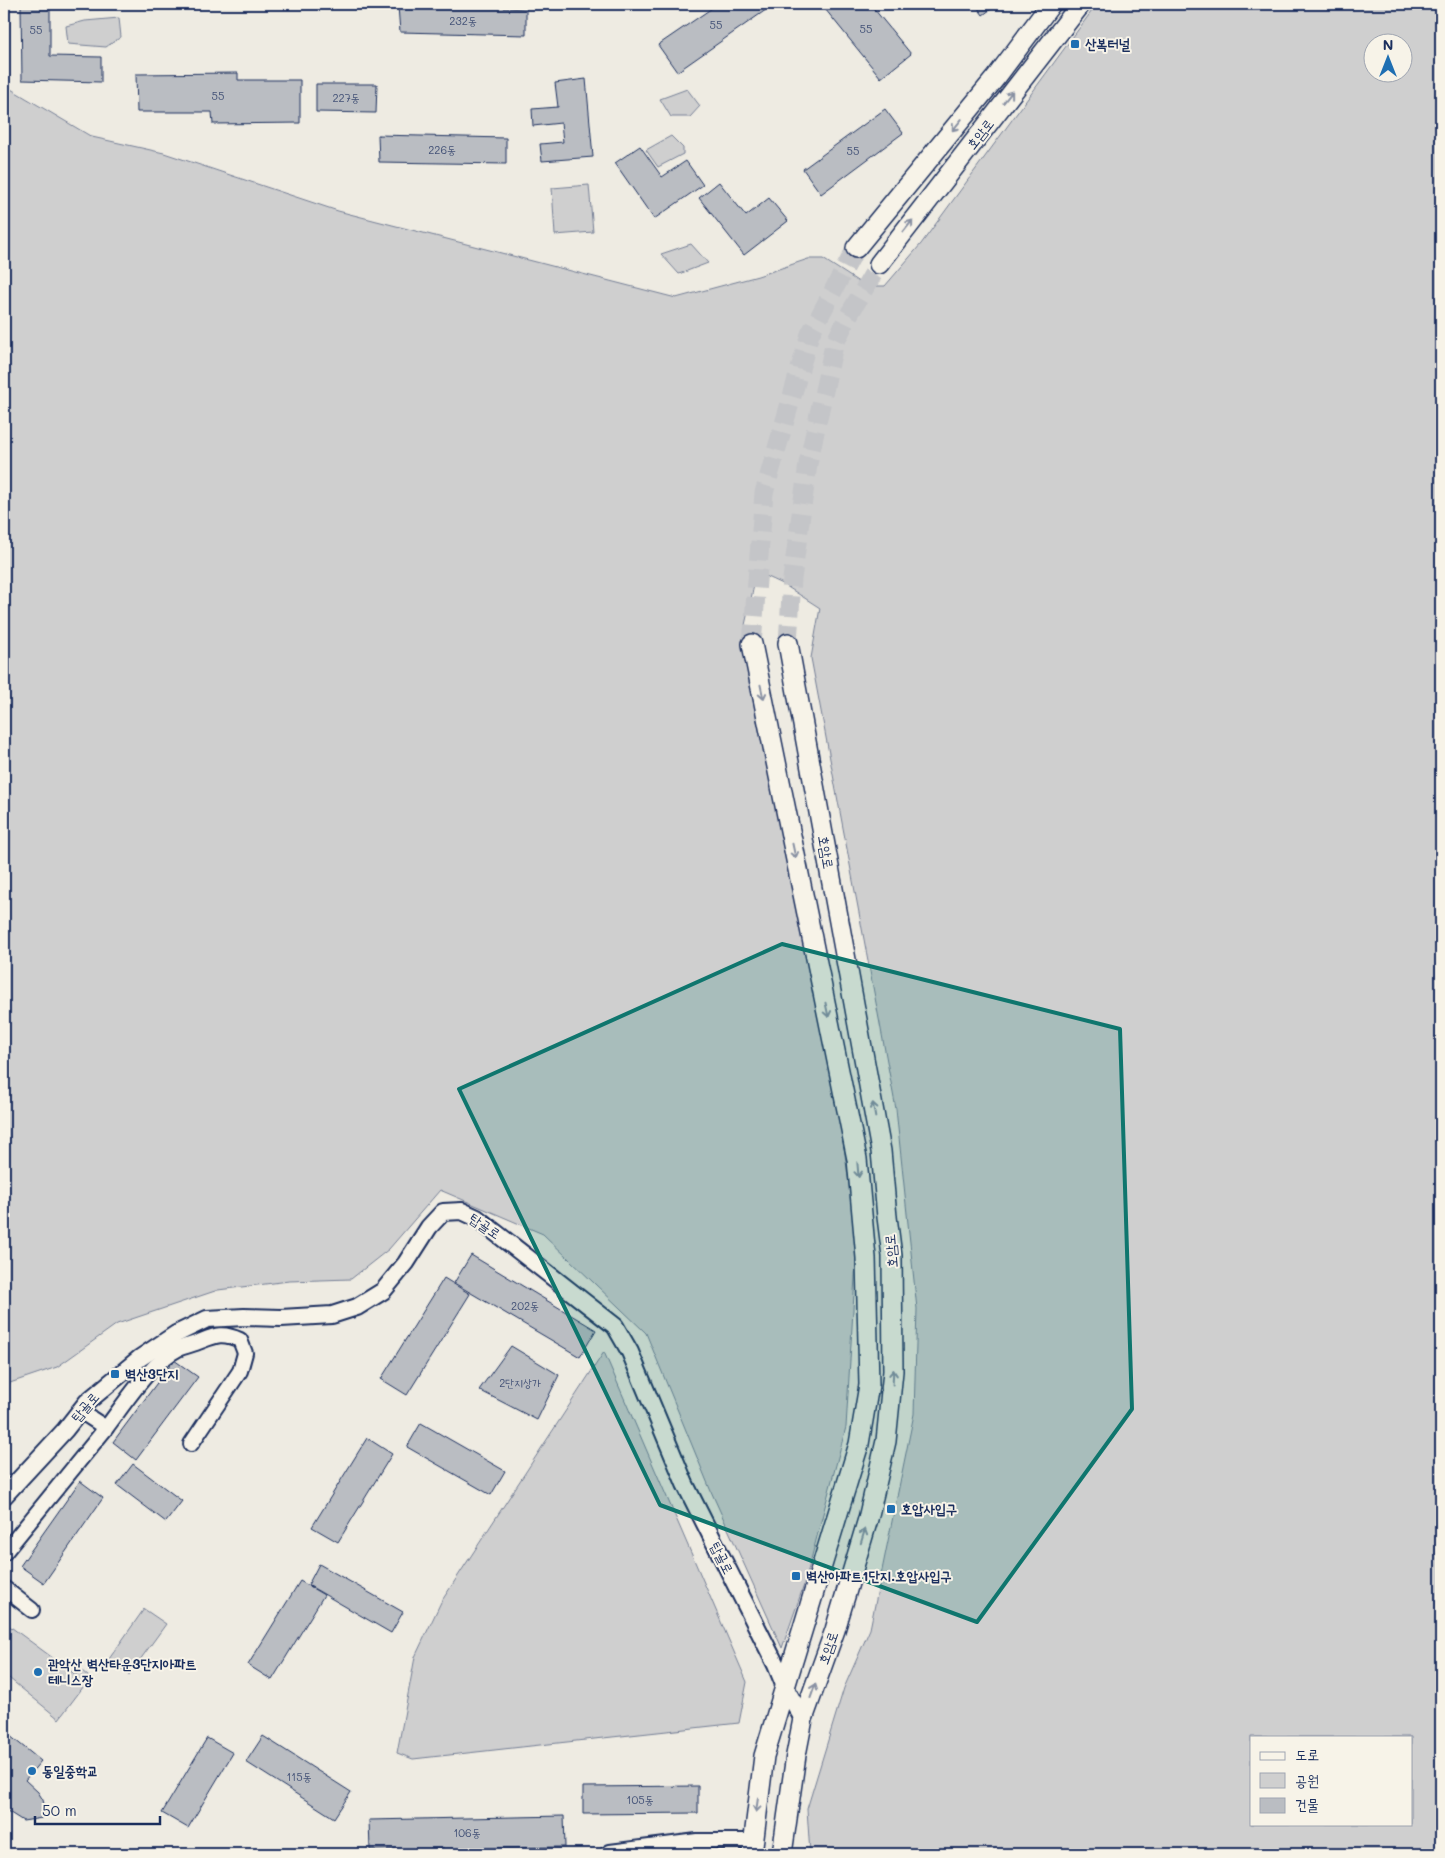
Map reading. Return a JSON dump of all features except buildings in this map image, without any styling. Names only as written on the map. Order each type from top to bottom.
[{"type":"main road","points":[[856,248],[997,76],[1051,4]]},
{"type":"main road","name":"호암로","points":[[879,264],[1081,4]]},
{"type":"main road","name":"호암로","points":[[783,1851],[803,1719],[835,1630],[862,1537],[886,1441],[893,1371],[892,1256],[881,1151],[788,643]]},
{"type":"main road","points":[[752,644],[857,1159],[866,1258],[869,1385],[859,1444],[764,1756],[752,1847]]},
{"type":"street","name":"탑골로","points":[[4,1496],[65,1430],[87,1402],[140,1358],[176,1334],[207,1319],[332,1316],[357,1307],[383,1291],[406,1263],[429,1227],[444,1212],[462,1211],[477,1218],[615,1326],[630,1352],[685,1484],[776,1665],[785,1687],[803,1719]]},
{"type":"street","points":[[4,1553],[151,1370],[178,1349],[211,1336],[229,1334],[240,1340],[245,1353],[240,1371],[191,1444]]},
{"type":"street","points":[[80,1411],[106,1428]]},
{"type":"street","points":[[4,1588],[32,1610]]},
{"type":"street","points":[[607,1854],[610,1852],[697,1840],[752,1847]]},
{"type":"highlighted area","points":[[782,944],[1120,1029],[1132,1409],[977,1622],[660,1505],[459,1089]]},
{"type":"green space","points":[[4,4],[9,88],[92,137],[164,153],[338,211],[676,298],[758,276],[808,259],[823,259],[865,286],[885,286],[921,244],[1097,4],[1441,4],[1441,1854],[810,1854],[807,1809],[844,1688],[870,1629],[914,1414],[917,1309],[896,1109],[811,658],[820,608],[783,584],[757,572],[745,625],[757,721],[794,861],[827,1022],[857,1243],[846,1427],[805,1582],[782,1648],[710,1489],[646,1333],[543,1234],[440,1190],[389,1249],[351,1279],[289,1281],[218,1290],[117,1324],[57,1367],[4,1385]]},
{"type":"green space","points":[[119,18],[121,37],[106,47],[68,44],[66,26],[85,21]]},
{"type":"green space","points":[[687,89],[700,106],[690,117],[671,117],[660,99]]},
{"type":"green space","points":[[671,136],[683,148],[683,154],[658,167],[646,150]]},
{"type":"green space","points":[[589,185],[593,232],[555,235],[552,188]]},
{"type":"green space","points":[[691,244],[708,263],[679,274],[661,254]]},
{"type":"green space","points":[[604,1352],[747,1682],[739,1723],[413,1759],[397,1753],[415,1657],[441,1602]]},
{"type":"green space","points":[[144,1609],[166,1624],[129,1675],[109,1659]]},
{"type":"green space","name":"관악산 벽산타운3단지아파트 테니스장","points":[[4,1622],[76,1675],[80,1669],[90,1678],[59,1719],[4,1674]]},
{"type":"tunnel","points":[[752,644],[764,493],[810,334],[856,248]]},
{"type":"tunnel","points":[[788,643],[792,579],[808,464],[834,345],[847,318],[879,264]]},
{"type":"place","name":"산복터널","points":[[1075,44]]},
{"type":"place","name":"벽산3단지","points":[[115,1374]]},
{"type":"place","name":"호압사입구","points":[[891,1509]]},
{"type":"place","name":"벽산아파트1단지.호압사입구","points":[[796,1576]]},
{"type":"place","name":"관악산 벽산타운3단지아파트 테니스장","points":[[38,1672]]},
{"type":"place","name":"동일중학교","points":[[32,1771]]}]
